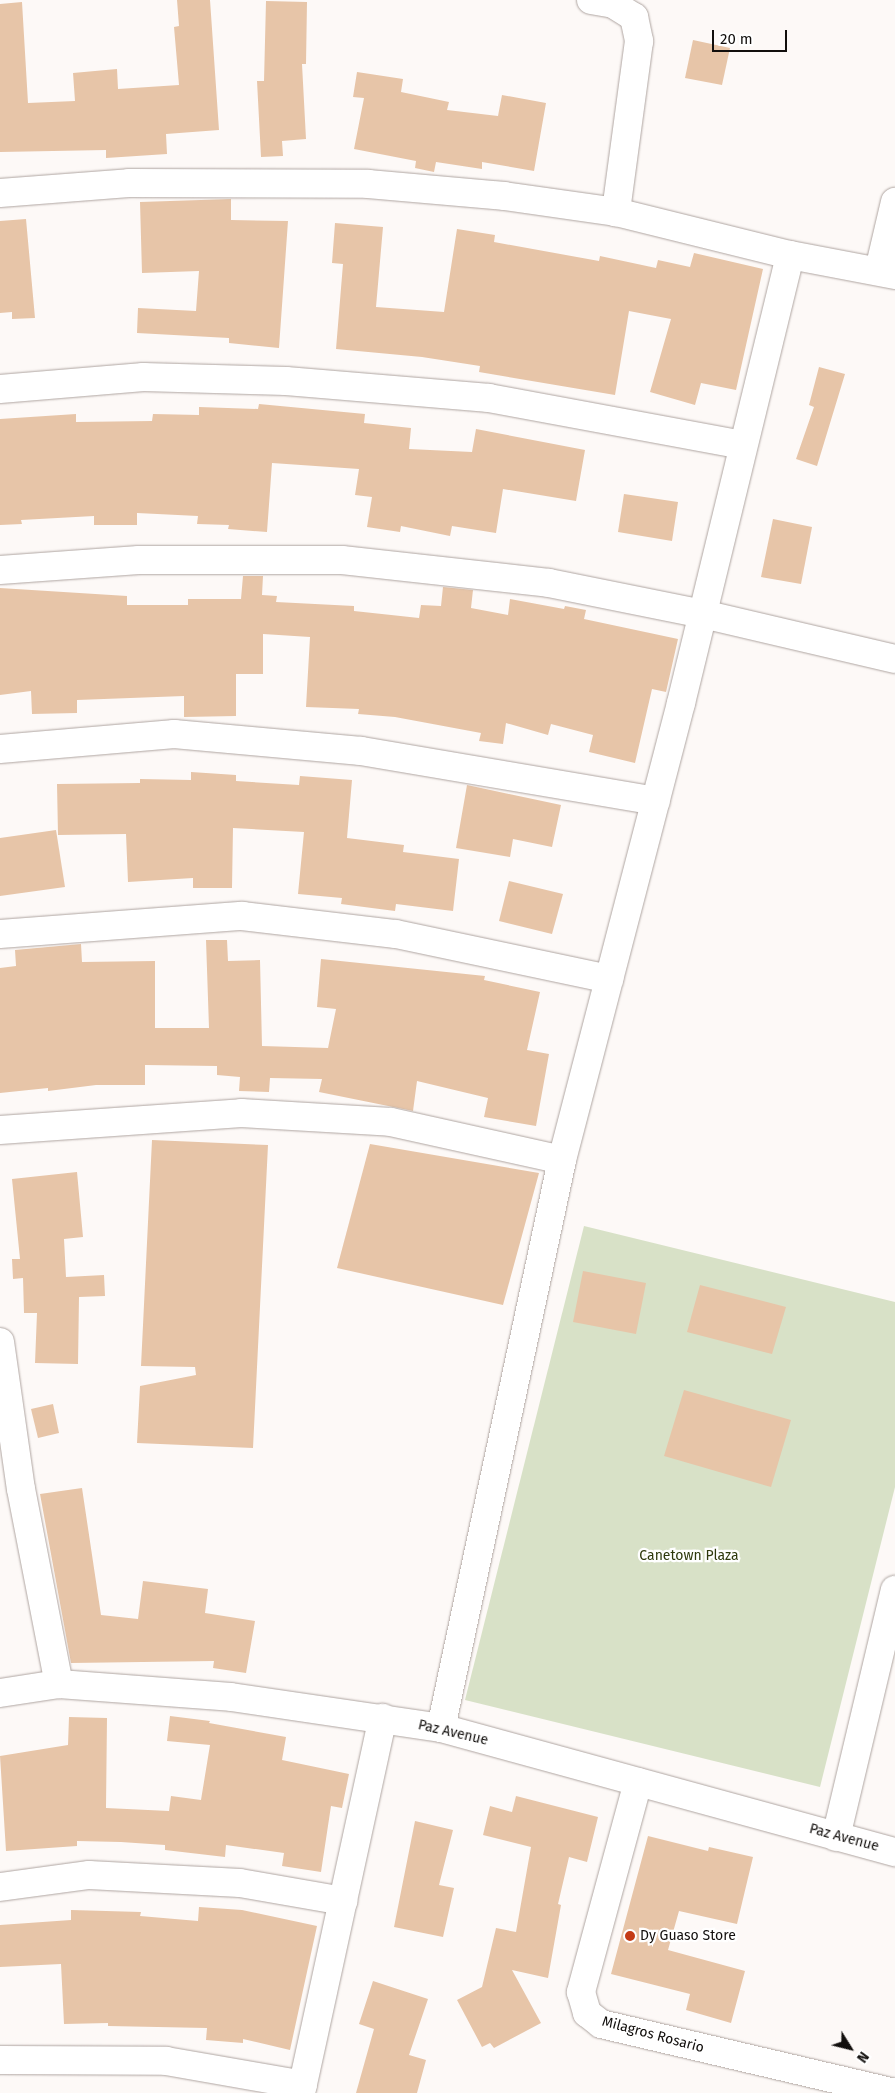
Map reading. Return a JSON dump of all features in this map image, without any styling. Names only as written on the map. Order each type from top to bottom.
[{"type":"street","points":[[591,0],[612,4],[634,17],[639,41],[616,212]]},
{"type":"street","points":[[0,194],[129,183],[368,184],[504,196],[616,212],[790,255],[887,273],[895,202]]},
{"type":"street","points":[[441,1728],[562,1160],[656,801],[790,255]]},
{"type":"street","points":[[0,389],[143,377],[286,381],[489,398],[743,445]]},
{"type":"street","points":[[0,570],[139,560],[342,560],[549,583],[703,614],[895,660]]},
{"type":"street","points":[[0,749],[174,734],[361,751],[656,801]]},
{"type":"street","points":[[0,934],[242,916],[396,934],[609,979]]},
{"type":"street","points":[[0,1130],[241,1113],[391,1122],[562,1160]]},
{"type":"street","points":[[0,1342],[11,1491],[59,1684]]},
{"type":"street","points":[[836,1837],[891,1623],[895,1590]]},
{"type":"street","name":"Paz Avenue","points":[[0,1693],[59,1684],[230,1697],[441,1728],[895,1852]]},
{"type":"street","points":[[0,2060],[166,2061],[302,2089],[383,1718]]},
{"type":"street","name":"Milagros Rosario","points":[[638,1782],[582,1992],[587,2013],[601,2024],[895,2093]]},
{"type":"street","points":[[0,1887],[89,1875],[240,1883],[343,1901]]},
{"type":"green space","name":"Canetown Plaza","points":[[584,1226],[895,1302],[895,1487],[820,1787],[465,1700]]},
{"type":"building","points":[[177,0],[210,0],[219,130],[166,134],[167,154],[106,158],[106,150],[0,152],[0,4],[22,2],[28,103],[75,101],[73,73],[117,69],[118,89],[179,85],[174,27],[179,26]]},
{"type":"building","points":[[266,1],[307,2],[306,64],[302,64],[306,139],[282,141],[283,156],[261,157],[257,81],[264,81]]},
{"type":"building","points":[[693,40],[730,48],[722,85],[685,78]]},
{"type":"building","points":[[357,72],[403,79],[401,92],[449,102],[447,110],[498,116],[502,95],[546,103],[534,171],[482,162],[482,169],[436,162],[434,172],[415,168],[416,161],[354,149],[364,98],[353,97]]},
{"type":"building","points":[[231,199],[231,220],[288,221],[279,348],[229,343],[229,338],[137,333],[138,308],[196,311],[199,271],[142,273],[140,202]]},
{"type":"building","points":[[26,219],[35,318],[12,319],[12,312],[0,313],[0,221]]},
{"type":"building","points":[[335,223],[383,227],[376,307],[444,312],[457,229],[495,235],[494,242],[599,261],[600,256],[656,268],[658,260],[690,267],[694,253],[763,269],[736,390],[701,383],[695,405],[650,392],[671,319],[629,311],[615,395],[479,372],[480,366],[422,357],[336,349],[343,264],[332,263]]},
{"type":"building","points":[[819,367],[845,374],[817,466],[796,459],[814,407],[809,405]]},
{"type":"building","points":[[259,404],[365,414],[364,423],[411,428],[409,449],[472,452],[476,429],[585,450],[576,501],[503,489],[496,533],[452,526],[450,536],[401,526],[400,532],[367,527],[372,497],[355,495],[359,469],[272,463],[267,532],[228,529],[229,525],[197,524],[198,516],[137,513],[137,525],[94,525],[94,516],[21,520],[22,524],[0,525],[0,419],[76,414],[76,422],[152,421],[153,414],[199,415],[199,407],[258,409]]},
{"type":"building","points":[[624,494],[678,502],[672,541],[618,532]]},
{"type":"building","points":[[773,519],[812,527],[801,584],[761,577]]},
{"type":"building","points":[[243,576],[263,576],[262,595],[277,596],[276,602],[354,606],[354,611],[419,618],[421,605],[441,606],[443,587],[473,590],[471,608],[508,615],[510,599],[564,609],[565,606],[586,610],[584,619],[678,639],[666,692],[652,689],[635,763],[589,752],[593,735],[551,724],[548,735],[506,723],[503,744],[479,741],[481,733],[395,717],[358,714],[359,709],[306,707],[310,637],[263,634],[263,674],[236,674],[236,716],[184,717],[184,696],[77,700],[77,713],[32,714],[31,691],[0,695],[0,588],[127,596],[127,605],[188,605],[188,599],[241,599]]},
{"type":"building","points":[[191,772],[236,775],[236,781],[299,785],[300,776],[352,780],[347,838],[404,845],[403,852],[459,859],[453,911],[396,904],[395,911],[341,904],[342,898],[298,894],[304,832],[233,828],[232,888],[193,888],[193,878],[128,882],[126,834],[58,835],[57,784],[140,783],[140,779],[191,780]]},
{"type":"building","points":[[467,785],[561,805],[552,847],[513,839],[510,857],[456,848]]},
{"type":"building","points":[[56,830],[65,887],[0,896],[0,838]]},
{"type":"building","points":[[509,881],[563,894],[552,934],[499,921]]},
{"type":"building","points":[[206,940],[227,940],[228,961],[260,960],[262,1046],[328,1048],[336,1009],[317,1007],[321,959],[485,976],[484,980],[540,992],[527,1050],[549,1054],[536,1126],[484,1117],[488,1098],[417,1081],[413,1111],[319,1092],[322,1079],[270,1078],[269,1092],[239,1091],[240,1077],[217,1075],[217,1066],[145,1065],[145,1085],[96,1085],[48,1091],[48,1088],[0,1093],[0,968],[16,966],[15,950],[81,944],[82,962],[155,961],[155,1028],[209,1028]]},
{"type":"building","points":[[152,1140],[268,1145],[253,1448],[137,1443],[140,1386],[196,1375],[195,1367],[141,1366]]},
{"type":"building","points":[[370,1144],[539,1173],[503,1305],[337,1268]]},
{"type":"building","points":[[77,1172],[83,1237],[64,1239],[66,1277],[104,1275],[105,1296],[79,1297],[78,1364],[35,1363],[37,1313],[24,1313],[23,1278],[13,1279],[12,1259],[20,1259],[12,1179]]},
{"type":"building","points":[[583,1271],[646,1283],[636,1334],[573,1322]]},
{"type":"building","points":[[700,1285],[786,1307],[772,1354],[687,1332]]},
{"type":"building","points":[[684,1390],[791,1420],[771,1487],[664,1456]]},
{"type":"building","points":[[53,1404],[59,1433],[38,1438],[31,1409]]},
{"type":"building","points":[[82,1488],[101,1615],[138,1619],[143,1581],[208,1589],[205,1613],[255,1621],[246,1673],[213,1668],[214,1661],[71,1663],[40,1494]]},
{"type":"building","points":[[170,1716],[210,1721],[209,1723],[286,1737],[282,1760],[349,1774],[342,1808],[331,1806],[321,1872],[282,1866],[284,1853],[226,1845],[225,1857],[165,1850],[165,1845],[121,1842],[77,1841],[77,1846],[6,1851],[0,1756],[68,1745],[69,1717],[107,1718],[106,1808],[169,1811],[171,1796],[201,1800],[210,1745],[167,1741]]},
{"type":"building","points":[[516,1796],[598,1817],[587,1862],[569,1857],[558,1904],[561,1905],[548,1978],[512,1970],[541,2023],[494,2048],[490,2043],[482,2047],[457,2000],[482,1987],[496,1928],[516,1932],[531,1847],[483,1835],[490,1806],[512,1812]]},
{"type":"building","points":[[415,1821],[453,1830],[439,1885],[454,1888],[443,1937],[394,1927]]},
{"type":"building","points":[[648,1836],[708,1851],[709,1847],[753,1857],[737,1924],[679,1911],[668,1950],[745,1971],[731,2023],[686,2010],[690,1994],[611,1974]]},
{"type":"building","points":[[199,1907],[242,1910],[317,1926],[290,2050],[243,2039],[243,2043],[206,2040],[207,2028],[108,2026],[108,2023],[64,2024],[61,1964],[0,1967],[0,1925],[71,1920],[71,1910],[141,1912],[140,1916],[198,1921]]},
{"type":"building","points":[[373,1981],[428,1999],[409,2055],[426,2060],[417,2093],[356,2093],[374,2029],[359,2024]]},
{"type":"place","name":"Dy Guaso Store","points":[[630,1936]]}]
